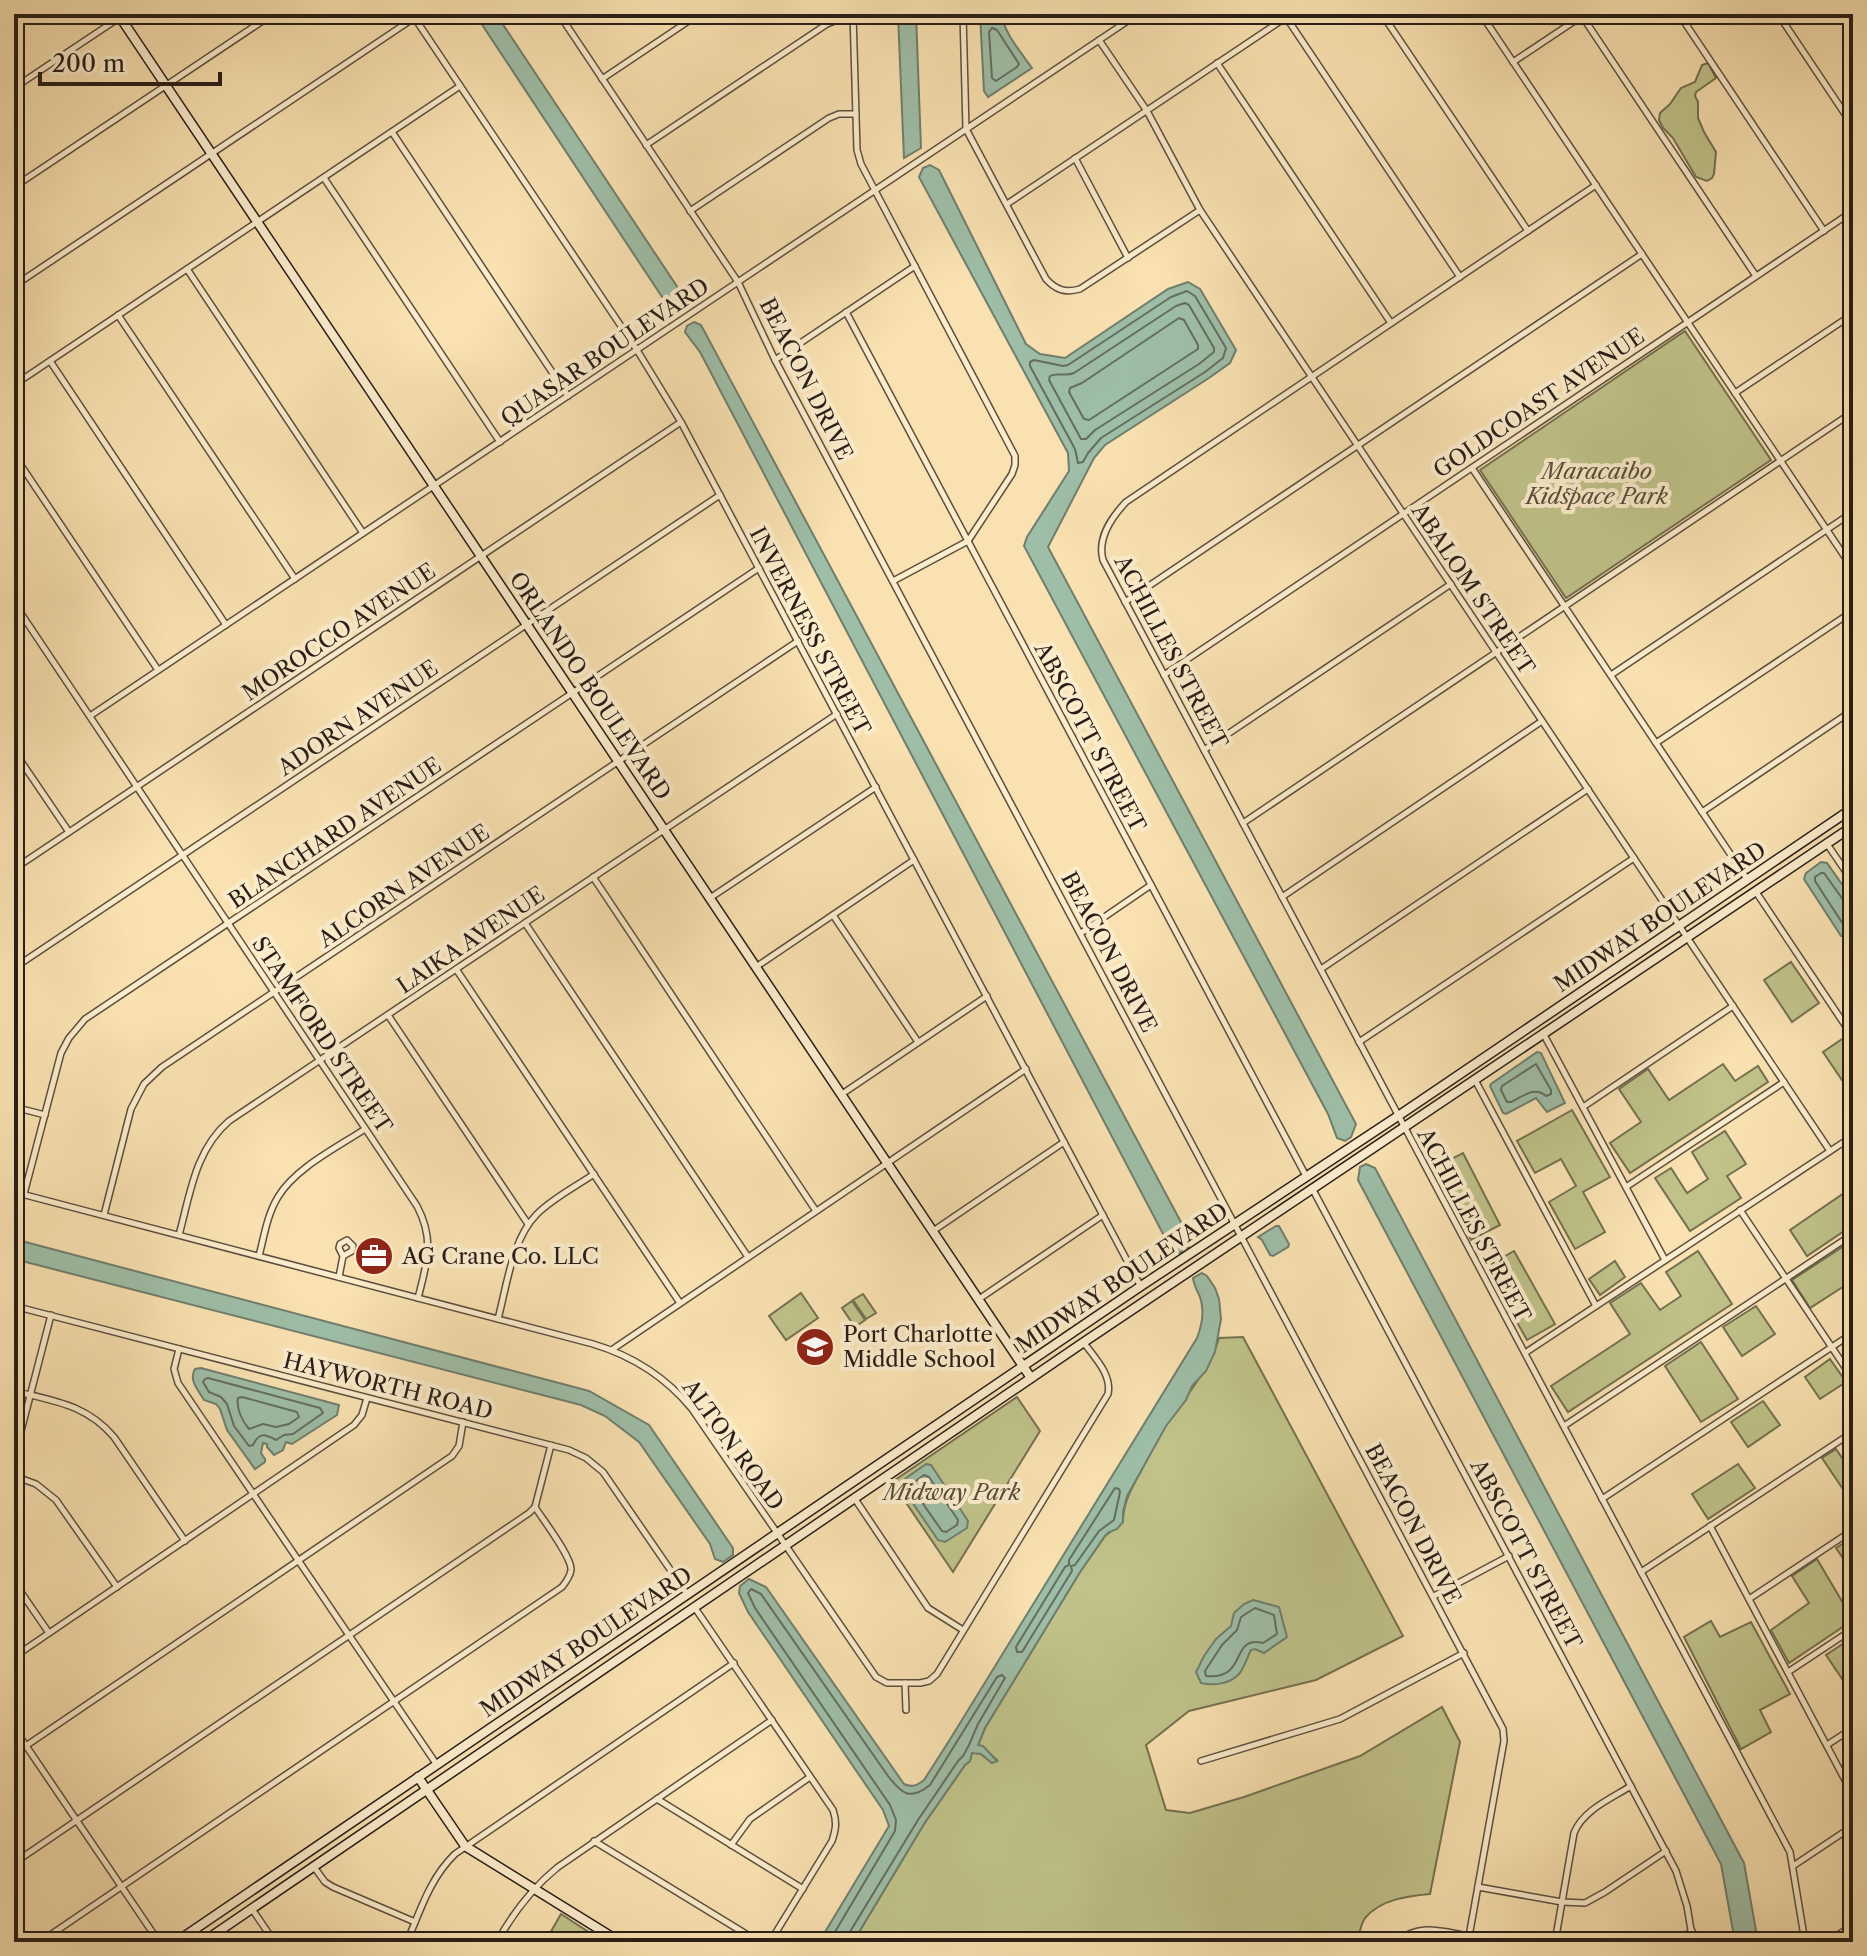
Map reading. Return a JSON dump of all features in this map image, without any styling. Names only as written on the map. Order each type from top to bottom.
[{"type":"street","points":[[14,187],[273,14]]},
{"type":"street","name":"BEACON DRIVE","points":[[559,14],[738,282],[775,360],[1503,1729],[1504,1741],[1469,1939]]},
{"type":"street","points":[[602,79],[699,14]]},
{"type":"street","points":[[963,14],[966,129],[1046,279],[1053,286],[1071,292],[1080,289],[1200,210]]},
{"type":"street","name":"QUASAR BOULEVARD","points":[[90,716],[1138,14]]},
{"type":"street","points":[[1382,14],[1528,231]]},
{"type":"street","points":[[1481,14],[1853,569]]},
{"type":"street","points":[[1679,14],[1824,231]]},
{"type":"street","points":[[14,88],[121,15]]},
{"type":"street","name":"ORLANDO BOULEVARD","points":[[121,15],[1031,1378]]},
{"type":"street","points":[[1513,62],[1584,15],[1756,276]]},
{"type":"street","points":[[1782,15],[1853,126]]},
{"type":"street","points":[[14,286],[413,16]]},
{"type":"street","name":"INVERNESS STREET","points":[[413,16],[637,350],[681,422],[1141,1286]]},
{"type":"street","points":[[1007,204],[1288,16],[1460,277]]},
{"type":"street","points":[[646,145],[827,24],[854,17],[857,150],[861,164],[1015,456],[1012,474],[968,541],[893,581]]},
{"type":"street","name":"ABALOM STREET","points":[[1099,40],[1147,111],[1200,210],[1830,1151]]},
{"type":"street","points":[[1217,63],[1391,323]]},
{"type":"street","points":[[14,385],[460,86]]},
{"type":"street","points":[[690,211],[829,118],[839,114],[856,114]]},
{"type":"street","points":[[392,132],[568,396]]},
{"type":"street","points":[[1075,158],[1128,258]]},
{"type":"street","points":[[324,178],[500,442]]},
{"type":"street","points":[[1312,377],[1596,185]]},
{"type":"street","name":"GOLDCOAST AVENUE","points":[[1164,675],[1853,211]]},
{"type":"street","points":[[1125,602],[1642,254]]},
{"type":"street","points":[[775,360],[915,266]]},
{"type":"street","points":[[187,269],[363,533]]},
{"type":"street","name":"ABSCOTT STREET","points":[[846,312],[1306,1176]]},
{"type":"street","points":[[1735,393],[1853,314]]},
{"type":"street","points":[[118,315],[295,579]]},
{"type":"street","points":[[50,361],[226,625]]},
{"type":"street","name":"ACHILLES STREET","points":[[1312,377],[1126,502],[1102,536],[1100,549],[1103,560],[1790,1852],[1805,1942]]},
{"type":"street","points":[[1243,823],[1853,412]]},
{"type":"street","name":"MOROCCO AVENUE","points":[[14,869],[681,422]]},
{"type":"street","points":[[14,455],[158,670]]},
{"type":"street","points":[[1472,468],[1747,879]]},
{"type":"street","name":"ADORN AVENUE","points":[[14,968],[720,495]]},
{"type":"street","points":[[1611,675],[1853,512]]},
{"type":"street","name":"BLANCHARD AVENUE","points":[[24,1194],[61,1053],[85,1019],[759,568]]},
{"type":"street","points":[[1204,750],[1451,584]]},
{"type":"street","name":"STAMFORD STREET","points":[[14,603],[417,1206],[426,1224],[429,1247],[418,1298]]},
{"type":"street","points":[[1656,743],[1853,611]]},
{"type":"street","name":"ALCORN AVENUE","points":[[104,1215],[131,1109],[144,1084],[162,1067],[798,641]]},
{"type":"street","points":[[1702,812],[1853,710]]},
{"type":"street","name":"LAIKA AVENUE","points":[[179,1236],[199,1162],[212,1137],[229,1121],[837,714]]},
{"type":"street","points":[[1282,897],[1542,721]]},
{"type":"street","points":[[14,751],[69,832]]},
{"type":"street","points":[[710,898],[876,787]]},
{"type":"street","points":[[1321,969],[1588,789]]},
{"type":"street","name":"MIDWAY BOULEVARD","points":[[176,1942],[1141,1286],[1853,808]]},
{"type":"street","name":"MIDWAY BOULEVARD","points":[[203,1942],[1242,1235],[1853,826]]},
{"type":"street","points":[[1827,844],[1853,882]]},
{"type":"street","points":[[1359,1042],[1634,858]]},
{"type":"street","points":[[756,967],[914,860]]},
{"type":"street","points":[[593,877],[816,1211]]},
{"type":"street","points":[[1081,933],[1151,885]]},
{"type":"street","points":[[1756,892],[1853,1037]]},
{"type":"street","points":[[833,915],[918,1042]]},
{"type":"street","points":[[525,923],[748,1257]]},
{"type":"street","points":[[456,969],[680,1303]]},
{"type":"street","points":[[841,1094],[987,996]]},
{"type":"street","points":[[1583,1107],[1733,1006]]},
{"type":"street","points":[[388,1015],[528,1224]]},
{"type":"street","points":[[1543,1033],[1665,1260]]},
{"type":"street","points":[[612,1350],[1026,1069]]},
{"type":"street","points":[[1475,1080],[1596,1306]]},
{"type":"street","points":[[1626,1187],[1784,1082]]},
{"type":"street","points":[[14,1107],[45,1115]]},
{"type":"street","points":[[259,1256],[271,1210],[285,1187],[301,1172],[365,1129]]},
{"type":"street","points":[[1525,1353],[1853,1136]]},
{"type":"street","points":[[932,1231],[1064,1142]]},
{"type":"street","points":[[498,1319],[517,1247],[528,1224],[545,1207],[594,1174]]},
{"type":"street","name":"ABSCOTT STREET","points":[[1312,1188],[1666,1851],[1683,1888],[1693,1942]]},
{"type":"street","name":"ALTON ROAD","points":[[14,1192],[612,1350],[650,1370],[685,1399],[876,1677],[887,1683],[905,1683]]},
{"type":"street","points":[[1740,1210],[1853,1379]]},
{"type":"street","points":[[978,1299],[1103,1215]]},
{"type":"street","points":[[1564,1426],[1853,1234]]},
{"type":"street","points":[[339,1277],[343,1256]]},
{"type":"street","name":"HAYWORTH ROAD","points":[[14,1306],[569,1450],[586,1458],[603,1472],[687,1595]]},
{"type":"street","points":[[14,1458],[51,1315]]},
{"type":"street","points":[[1602,1499],[1853,1333]]},
{"type":"street","points":[[906,1710],[905,1683],[929,1681],[937,1674],[1108,1394],[1108,1378],[1084,1342]]},
{"type":"street","points":[[179,1349],[174,1369],[178,1383],[437,1765]]},
{"type":"street","points":[[14,1391],[78,1408],[104,1425],[185,1541]]},
{"type":"street","points":[[14,1657],[354,1425],[362,1415],[367,1398]]},
{"type":"street","points":[[14,1754],[452,1456],[459,1446],[463,1422]]},
{"type":"street","points":[[1641,1572],[1853,1432]]},
{"type":"street","points":[[14,1863],[529,1513],[535,1507],[551,1445]]},
{"type":"street","points":[[14,1476],[36,1484],[56,1500],[117,1587]]},
{"type":"street","points":[[855,1499],[928,1608],[963,1630]]},
{"type":"street","points":[[40,1942],[567,1582],[571,1571],[569,1560],[535,1507]]},
{"type":"street","points":[[1710,1526],[1853,1795]]},
{"type":"street","points":[[1749,1599],[1853,1530]]},
{"type":"street","points":[[1434,1596],[1509,1556]]},
{"type":"street","points":[[14,1582],[49,1633]]},
{"type":"street","points":[[695,1608],[833,1810],[837,1827],[832,1841],[770,1942]]},
{"type":"street","points":[[1788,1672],[1853,1629]]},
{"type":"street","points":[[1201,1761],[1340,1719],[1464,1653]]},
{"type":"street","points":[[407,1942],[438,1874],[465,1846],[734,1663]]},
{"type":"street","points":[[497,1942],[533,1889],[558,1867],[772,1720]]},
{"type":"street","points":[[14,1728],[159,1942]]},
{"type":"street","points":[[1827,1745],[1853,1728]]},
{"type":"street","points":[[418,1777],[465,1846],[620,1942]]},
{"type":"street","points":[[731,1845],[750,1819],[810,1777]]},
{"type":"street","points":[[1555,1942],[1577,1824],[1631,1786]]},
{"type":"street","points":[[657,1799],[803,1889]]},
{"type":"street","points":[[1793,1866],[1853,1826]]},
{"type":"street","points":[[594,1841],[759,1942]]},
{"type":"street","points":[[1478,1887],[1562,1902],[1585,1903],[1666,1851]]},
{"type":"street","points":[[314,1867],[333,1887],[415,1922]]},
{"type":"street","points":[[252,1909],[269,1934],[286,1942]]},
{"type":"street","points":[[1827,1942],[1853,1925]]},
{"type":"street","points":[[1398,1942],[1409,1933],[1423,1929],[1469,1939]]},
{"type":"street","points":[[1676,1942],[1692,1931]]},
{"type":"green space","points":[[1708,63],[1716,78],[1695,96],[1698,118],[1716,152],[1714,174],[1707,181],[1696,177],[1659,120],[1660,113],[1681,88],[1695,82],[1702,65]]},
{"type":"green space","name":"Maracaibo Kidspace Park","points":[[1685,331],[1771,460],[1566,598],[1480,470]]},
{"type":"green space","points":[[1791,962],[1819,1003],[1792,1022],[1764,980]]},
{"type":"green space","points":[[1842,1039],[1853,1054],[1853,1110],[1844,1097],[1850,1092],[1823,1052]]},
{"type":"green space","points":[[1723,1064],[1735,1081],[1758,1066],[1768,1082],[1630,1173],[1610,1143],[1641,1122],[1619,1089],[1648,1069],[1669,1100]]},
{"type":"green space","points":[[1572,1110],[1610,1177],[1583,1192],[1605,1232],[1575,1249],[1549,1202],[1576,1186],[1561,1159],[1535,1173],[1517,1141]]},
{"type":"green space","points":[[1725,1131],[1746,1164],[1727,1176],[1741,1198],[1690,1231],[1655,1178],[1671,1168],[1687,1193],[1708,1179],[1692,1152]]},
{"type":"green space","points":[[1463,1153],[1500,1225],[1471,1240],[1434,1168]]},
{"type":"green space","points":[[1853,1187],[1853,1225],[1807,1256],[1790,1230]]},
{"type":"green space","points":[[1853,1240],[1853,1288],[1849,1283],[1810,1308],[1792,1280]]},
{"type":"green space","points":[[1514,1251],[1555,1324],[1527,1340],[1486,1267]]},
{"type":"green space","points":[[1698,1251],[1732,1304],[1568,1412],[1551,1386],[1630,1334],[1610,1303],[1641,1283],[1660,1310],[1681,1296],[1666,1272]]},
{"type":"green space","points":[[1615,1261],[1625,1277],[1600,1295],[1589,1279]]},
{"type":"green space","points":[[801,1293],[818,1318],[786,1340],[769,1316]]},
{"type":"green space","points":[[863,1294],[876,1313],[866,1319],[853,1300]]},
{"type":"green space","points":[[852,1301],[865,1320],[855,1327],[842,1308]]},
{"type":"green space","points":[[1756,1306],[1775,1334],[1742,1356],[1723,1327]]},
{"type":"green space","points":[[1243,1337],[1403,1636],[1316,1680],[1189,1711],[1146,1745],[1166,1810],[1190,1813],[1360,1756],[1442,1707],[1460,1742],[1430,1894],[1404,1897],[1371,1912],[1361,1926],[1357,1942],[853,1942],[924,1824],[970,1761],[972,1752],[981,1754],[992,1763],[997,1760],[978,1745],[985,1728],[1080,1572],[1105,1536],[1123,1522],[1126,1502],[1134,1483],[1165,1427],[1203,1373],[1219,1338]]},
{"type":"green space","points":[[1701,1342],[1738,1399],[1701,1422],[1665,1366]]},
{"type":"green space","points":[[1830,1359],[1846,1382],[1820,1399],[1805,1377]]},
{"type":"green space","name":"Midway Park","points":[[1017,1397],[1040,1431],[953,1572],[892,1482]]},
{"type":"green space","points":[[1763,1401],[1780,1425],[1748,1447],[1731,1422]]},
{"type":"green space","points":[[1836,1449],[1853,1474],[1853,1504],[1822,1458]]},
{"type":"green space","points":[[1738,1464],[1755,1488],[1708,1519],[1692,1494]]},
{"type":"green space","points":[[1853,1537],[1853,1573],[1836,1548]]},
{"type":"green space","points":[[1817,1559],[1853,1620],[1789,1663],[1771,1630],[1809,1603],[1792,1576]]},
{"type":"green space","points":[[1711,1621],[1720,1637],[1751,1622],[1790,1694],[1760,1710],[1771,1732],[1741,1749],[1684,1637]]},
{"type":"green space","points":[[1853,1637],[1853,1695],[1826,1655]]},
{"type":"green space","points":[[561,1914],[604,1942],[545,1942]]},
{"type":"water","points":[[475,14],[496,14],[688,303],[672,312]]},
{"type":"water","points":[[898,14],[916,14],[921,148],[904,158]]},
{"type":"water","points":[[980,14],[1001,14],[1009,35],[1032,68],[988,97],[984,91]]},
{"type":"water","points":[[930,165],[939,170],[1026,344],[1040,354],[1065,358],[1168,289],[1188,282],[1200,289],[1236,350],[1230,363],[1105,445],[1094,458],[1048,547],[1356,1124],[1351,1137],[1345,1141],[1337,1138],[1328,1114],[1024,546],[1069,471],[1068,453],[919,177],[923,168]]},
{"type":"water","points":[[694,322],[701,325],[1190,1239],[1189,1247],[1180,1253],[1172,1251],[700,352],[685,332],[687,326]]},
{"type":"water","points":[[1821,862],[1827,863],[1853,900],[1853,931],[1845,937],[1841,936],[1804,879],[1806,873]]},
{"type":"water","points":[[1537,1052],[1541,1053],[1565,1103],[1547,1112],[1536,1098],[1503,1113],[1491,1084]]},
{"type":"water","points":[[1366,1164],[1375,1168],[1744,1863],[1758,1942],[1735,1942],[1721,1864],[1358,1180],[1360,1167]]},
{"type":"water","points":[[1279,1226],[1289,1244],[1273,1256],[1258,1237]]},
{"type":"water","points":[[14,1239],[589,1391],[649,1425],[733,1548],[733,1555],[723,1562],[715,1559],[710,1544],[639,1442],[605,1416],[581,1405],[14,1259]]},
{"type":"water","points":[[1202,1273],[1215,1288],[1219,1299],[1221,1319],[1215,1352],[1206,1371],[1192,1386],[1186,1400],[1166,1426],[1127,1496],[1123,1522],[1105,1536],[1080,1572],[985,1728],[978,1745],[983,1746],[997,1761],[992,1763],[981,1754],[972,1753],[970,1761],[924,1824],[853,1942],[819,1942],[889,1826],[883,1810],[748,1612],[739,1593],[740,1586],[749,1579],[766,1587],[904,1784],[912,1786],[922,1782],[1197,1338],[1202,1307],[1193,1278]]},
{"type":"water","points":[[201,1368],[339,1405],[337,1415],[292,1444],[286,1442],[283,1450],[274,1455],[263,1443],[261,1453],[265,1462],[255,1469],[227,1430],[220,1409],[204,1400],[195,1385],[193,1373]]},
{"type":"water","points":[[926,1464],[931,1465],[968,1521],[967,1528],[945,1542],[938,1540],[901,1486],[902,1481]]},
{"type":"water","points":[[1253,1600],[1279,1607],[1287,1637],[1264,1653],[1251,1650],[1241,1671],[1231,1680],[1216,1684],[1201,1683],[1196,1672],[1204,1656],[1216,1639],[1231,1626],[1234,1613]]},
{"type":"place","name":"AG Crane Co. LLC","points":[[374,1256]]},
{"type":"place","name":"Port Charlotte Middle School","points":[[815,1347]]}]
